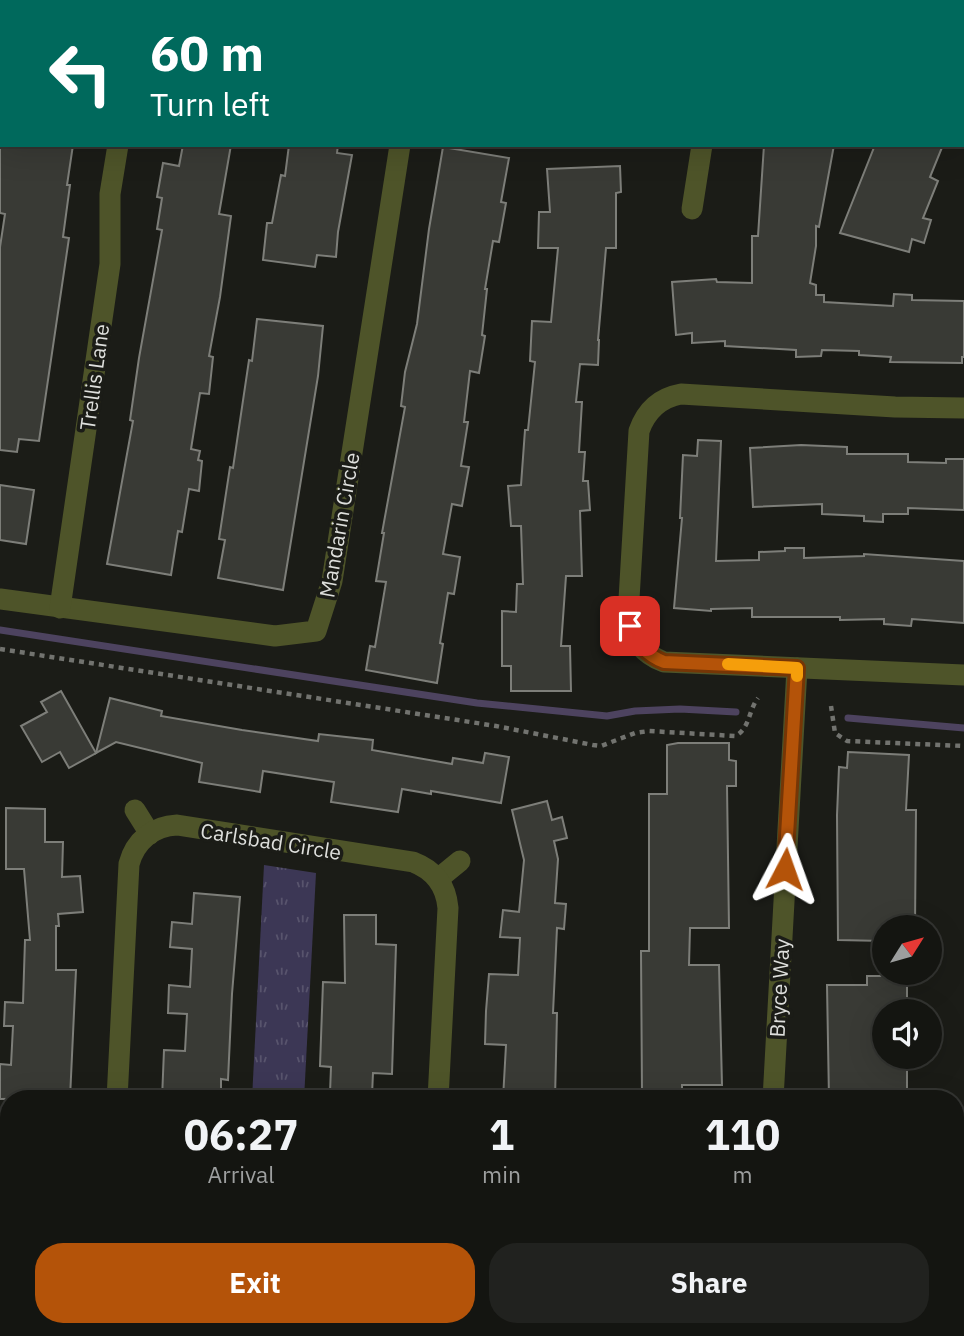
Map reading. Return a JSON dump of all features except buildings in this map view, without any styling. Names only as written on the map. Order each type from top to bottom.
[{"type":"street","name":"Trellis Lane","points":[[60,608],[110,264],[110,194],[118,147]]},
{"type":"street","name":"Mandarin Circle","points":[[0,599],[275,636],[316,631],[332,581],[400,147]]},
{"type":"street","points":[[692,209],[702,147]]},
{"type":"street","points":[[964,408],[895,408],[681,394],[658,402],[650,409],[639,431],[628,616],[634,637],[649,654],[664,662],[964,675]]},
{"type":"street","name":"Bryce Way","points":[[774,1090],[797,668]]},
{"type":"street","points":[[117,1090],[129,864],[132,853],[150,834],[135,810]]},
{"type":"street","name":"Carlsbad Circle","points":[[150,834],[160,828],[177,825],[413,862],[429,869],[438,879]]},
{"type":"street","points":[[438,1090],[448,908],[447,898],[438,879],[460,861]]},
{"type":"path","points":[[0,649],[496,726],[601,746],[635,733],[649,731],[735,736],[745,729],[751,707],[758,698]]},
{"type":"path","points":[[831,706],[835,733],[847,741],[964,746]]},
{"type":"green space","points":[[264,865],[316,873],[304,1090],[252,1090]]},
{"type":"waterway","points":[[0,630],[477,703],[607,716],[635,711],[680,709],[736,712]]},
{"type":"waterway","points":[[848,718],[964,728]]},
{"type":"slow traffic","points":[[728,664],[797,668],[797,676]]},
{"type":"route","points":[[630,626],[640,646],[664,662],[797,668],[785,869]]}]
